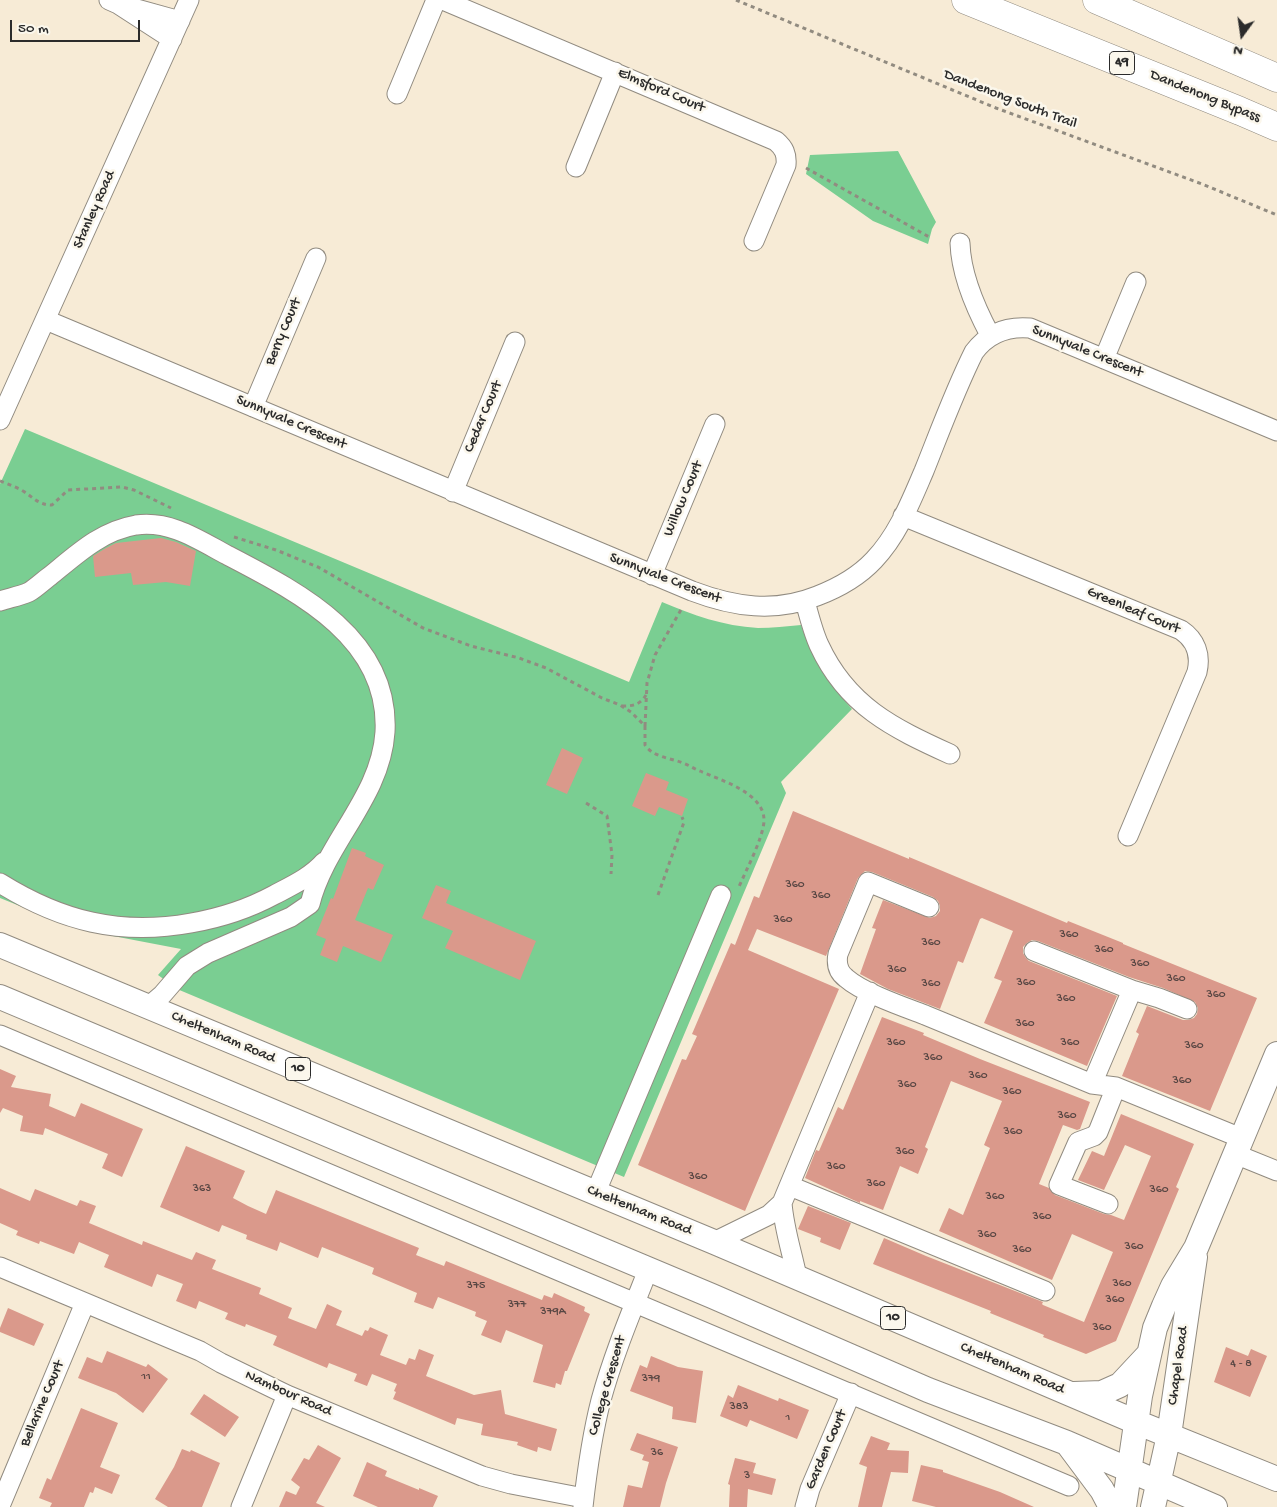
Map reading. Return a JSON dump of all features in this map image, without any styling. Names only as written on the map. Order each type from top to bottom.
[{"type":"highway","name":"Dandenong Bypass","points":[[966,0],[1231,107],[1277,128]]},
{"type":"highway","points":[[1097,0],[1277,78]]},
{"type":"main road","name":"Cheltenham Road","points":[[0,945],[714,1242],[1136,1422],[1277,1479]]},
{"type":"main road","points":[[0,997],[712,1296],[928,1390],[1067,1443],[1215,1507]]},
{"type":"main road","name":"Chapel Road","points":[[1124,1507],[1136,1422],[1155,1328],[1164,1306],[1196,1248],[1277,1054]]},
{"type":"main road","name":"Chapel Road","points":[[1153,1507],[1169,1435],[1196,1248]]},
{"type":"main road","points":[[1071,1394],[1102,1393],[1120,1385],[1149,1354]]},
{"type":"main road","points":[[1067,1443],[1102,1490],[1111,1507]]},
{"type":"street","name":"Stanley Road","points":[[0,420],[189,0]]},
{"type":"street","points":[[397,94],[436,0]]},
{"type":"street","name":"Elmsford Court","points":[[444,0],[776,141],[782,146],[786,164],[754,241]]},
{"type":"street","points":[[113,2],[180,21]]},
{"type":"street","points":[[113,2],[172,39]]},
{"type":"street","points":[[576,167],[616,72]]},
{"type":"street","points":[[960,243],[966,282],[990,335]]},
{"type":"street","name":"Berry Court","points":[[254,407],[316,258]]},
{"type":"street","points":[[1104,358],[1136,282]]},
{"type":"street","name":"Sunnyvale Crescent","points":[[46,320],[652,575],[717,601],[758,607],[782,606],[805,601],[846,583],[873,561],[883,550],[904,516],[968,365],[980,344],[990,335],[1006,329],[1030,328],[1277,431]]},
{"type":"street","name":"Cedar Court","points":[[453,492],[515,342]]},
{"type":"street","name":"Willow Court","points":[[652,575],[715,424]]},
{"type":"street","name":"Greenleaf Court","points":[[904,516],[1181,630],[1192,640],[1199,656],[1197,672],[1128,836]]},
{"type":"street","points":[[0,601],[29,592],[93,541],[107,534],[124,528],[156,524],[184,532],[307,599],[352,638],[374,674],[384,711],[385,732],[378,767],[348,827],[329,856],[314,888],[310,904],[291,916],[208,953],[186,966],[162,995],[148,1007]]},
{"type":"street","points":[[805,601],[818,644],[842,684],[864,707],[905,734],[950,754]]},
{"type":"street","points":[[0,883],[34,902],[76,919],[115,927],[159,928],[223,916],[264,901],[310,874],[329,856]]},
{"type":"street","points":[[929,907],[868,882],[837,959],[842,975],[870,992],[1092,1084],[1116,1087],[1238,1146],[1277,1171]]},
{"type":"street","points":[[596,1194],[728,895]]},
{"type":"street","points":[[1034,951],[1132,990],[1187,1009]]},
{"type":"street","points":[[1092,1084],[1132,990]]},
{"type":"street","points":[[714,1242],[769,1215],[782,1204],[870,992]]},
{"type":"street","points":[[0,1035],[1069,1486]]},
{"type":"street","points":[[1108,1204],[1059,1184],[1078,1142],[1094,1136],[1098,1132],[1116,1087]]},
{"type":"street","points":[[790,1186],[1045,1291]]},
{"type":"street","points":[[782,1204],[784,1224],[797,1277]]},
{"type":"street","name":"Nambour Road","points":[[0,1267],[200,1351],[220,1364],[287,1395],[482,1476],[584,1503]]},
{"type":"street","name":"College Crescent","points":[[584,1503],[588,1465],[601,1401],[611,1367],[648,1270]]},
{"type":"street","name":"Bellarine Court","points":[[0,1506],[85,1303]]},
{"type":"street","name":"Garden Court","points":[[805,1507],[810,1489],[851,1393]]},
{"type":"street","points":[[241,1507],[287,1395]]},
{"type":"path","name":"Dandenong South Trail","points":[[736,0],[996,108],[1202,184],[1277,215]]},
{"type":"path","points":[[806,168],[931,238]]},
{"type":"path","points":[[0,481],[23,491],[38,503],[45,505],[52,505],[64,493],[75,488],[122,487],[134,490],[176,511]]},
{"type":"path","points":[[233,537],[276,550],[318,567],[423,628],[471,646],[519,658],[546,668],[631,712],[645,726]]},
{"type":"path","points":[[682,608],[655,655],[646,694],[645,745],[651,752],[684,763],[728,783],[746,793],[760,808],[764,816],[762,832],[728,895]]},
{"type":"path","points":[[620,706],[638,704],[646,694]]},
{"type":"path","points":[[586,802],[607,816],[612,855],[611,874]]},
{"type":"path","points":[[658,895],[684,822],[682,816]]},
{"type":"green space","points":[[898,151],[936,222],[928,244],[873,221],[806,174],[810,155]]},
{"type":"green space","points":[[25,429],[629,682],[662,602],[720,622],[745,627],[801,625],[822,670],[852,709],[781,782],[786,793],[624,1177],[177,989],[158,975],[181,949],[113,936],[62,923],[0,898],[0,484]]},
{"type":"building","points":[[161,538],[196,551],[190,586],[166,582],[133,585],[131,573],[95,577],[93,556],[106,548],[116,543]]},
{"type":"building","points":[[562,748],[583,758],[567,794],[546,785]]},
{"type":"building","points":[[646,773],[669,782],[666,790],[688,799],[682,816],[659,807],[655,816],[632,806]]},
{"type":"building","points":[[793,811],[1257,998],[1210,1111],[1122,1076],[1139,1034],[1136,1032],[1147,1006],[1183,1020],[1194,1018],[1197,1014],[1198,1008],[1195,1002],[1163,988],[1129,977],[1038,941],[1032,940],[1023,947],[1023,953],[1029,961],[1117,996],[1087,1066],[984,1023],[1002,981],[994,978],[1013,931],[982,918],[963,963],[958,961],[940,1009],[888,989],[860,974],[876,929],[872,928],[883,900],[930,918],[936,916],[940,911],[938,901],[933,897],[872,872],[865,871],[858,878],[826,956],[757,929],[748,950],[839,989],[745,1211],[638,1165],[682,1059],[686,1060],[697,1036],[692,1034],[731,943],[735,945],[754,896],[759,898]]},
{"type":"building","points":[[352,848],[366,853],[365,856],[384,865],[373,890],[368,888],[355,920],[393,935],[381,962],[343,946],[337,962],[320,955],[326,939],[316,935],[331,898],[333,899]]},
{"type":"building","points":[[436,885],[451,891],[446,903],[536,941],[520,980],[445,948],[453,931],[422,918]]},
{"type":"building","points":[[882,1017],[924,1033],[923,1035],[980,1059],[1090,1102],[1080,1129],[1077,1130],[1063,1125],[1039,1184],[1049,1188],[1055,1195],[1124,1220],[1151,1156],[1125,1145],[1104,1190],[1078,1180],[1092,1151],[1104,1156],[1121,1114],[1194,1144],[1176,1187],[1179,1189],[1116,1341],[1086,1354],[1043,1337],[1044,1335],[990,1313],[991,1311],[873,1264],[884,1238],[1043,1302],[1043,1305],[1084,1322],[1113,1252],[1072,1234],[1052,1280],[939,1231],[949,1208],[963,1215],[990,1148],[984,1145],[1002,1101],[951,1081],[925,1147],[928,1149],[918,1174],[900,1166],[883,1210],[860,1201],[860,1203],[805,1178],[816,1150],[819,1151],[838,1107],[843,1110]]},
{"type":"building","points":[[0,1069],[16,1076],[11,1087],[51,1094],[49,1106],[75,1117],[81,1103],[143,1129],[122,1177],[102,1168],[108,1154],[45,1128],[43,1135],[20,1131],[23,1116],[3,1108],[0,1113]]},
{"type":"building","points":[[186,1146],[245,1171],[233,1198],[266,1214],[276,1190],[419,1248],[416,1255],[444,1266],[446,1261],[542,1300],[544,1295],[552,1298],[554,1293],[585,1307],[584,1311],[590,1314],[567,1371],[565,1371],[561,1385],[556,1383],[555,1388],[533,1382],[543,1345],[506,1330],[501,1343],[481,1335],[487,1321],[475,1316],[476,1312],[438,1297],[433,1309],[414,1302],[417,1293],[372,1274],[374,1268],[322,1247],[318,1258],[280,1242],[277,1251],[246,1239],[247,1235],[222,1225],[219,1232],[160,1207]]},
{"type":"building","points":[[0,1188],[30,1201],[35,1189],[77,1206],[80,1200],[96,1206],[89,1223],[142,1245],[143,1241],[192,1260],[196,1252],[216,1260],[212,1269],[261,1288],[259,1294],[292,1308],[288,1318],[316,1329],[327,1304],[342,1311],[336,1325],[362,1336],[365,1330],[368,1331],[370,1327],[388,1335],[380,1355],[406,1365],[409,1358],[415,1360],[419,1349],[434,1355],[426,1376],[474,1395],[501,1390],[505,1414],[557,1429],[551,1451],[538,1447],[537,1452],[517,1445],[518,1442],[481,1435],[483,1424],[457,1418],[455,1425],[393,1399],[397,1384],[372,1374],[367,1386],[354,1381],[357,1374],[329,1363],[327,1368],[273,1345],[277,1336],[246,1324],[245,1327],[225,1319],[228,1313],[199,1301],[196,1309],[176,1301],[183,1284],[157,1274],[152,1287],[104,1267],[109,1255],[79,1242],[74,1254],[40,1241],[39,1244],[16,1235],[18,1231],[0,1223]]},
{"type":"building","points":[[808,1206],[851,1223],[840,1250],[820,1242],[821,1238],[798,1229]]},
{"type":"building","points":[[8,1308],[44,1324],[34,1346],[0,1332]]},
{"type":"building","points":[[1226,1347],[1248,1356],[1251,1349],[1267,1356],[1250,1397],[1214,1382]]},
{"type":"building","points":[[107,1351],[146,1367],[148,1364],[168,1379],[143,1413],[116,1393],[78,1378],[87,1357],[102,1363]]},
{"type":"building","points":[[651,1356],[678,1367],[703,1371],[696,1423],[672,1419],[673,1407],[630,1391],[640,1365],[647,1368]]},
{"type":"building","points":[[738,1385],[778,1401],[779,1398],[809,1410],[797,1439],[750,1420],[747,1427],[720,1416],[728,1395],[733,1398]]},
{"type":"building","points":[[204,1394],[239,1417],[225,1437],[190,1414]]},
{"type":"building","points":[[81,1408],[118,1423],[100,1467],[120,1475],[112,1494],[95,1487],[93,1493],[90,1492],[84,1507],[50,1507],[52,1503],[39,1498],[47,1478],[51,1480]]},
{"type":"building","points":[[637,1433],[678,1447],[660,1507],[623,1507],[628,1485],[642,1488],[649,1462],[642,1460],[644,1455],[630,1450]]},
{"type":"building","points":[[871,1436],[890,1443],[887,1450],[909,1451],[908,1473],[891,1472],[882,1507],[858,1507],[867,1467],[859,1464]]},
{"type":"building","points":[[318,1445],[341,1458],[316,1503],[325,1507],[279,1507],[286,1491],[296,1495],[300,1487],[291,1480],[304,1458],[309,1460]]},
{"type":"building","points":[[182,1449],[190,1452],[191,1450],[220,1463],[202,1507],[168,1507],[155,1499],[174,1467]]},
{"type":"building","points":[[735,1458],[756,1463],[753,1473],[776,1479],[772,1495],[748,1489],[747,1507],[729,1507],[730,1485],[728,1484]]},
{"type":"building","points":[[367,1462],[387,1471],[385,1476],[438,1496],[433,1507],[378,1507],[353,1496]]},
{"type":"building","points":[[921,1465],[943,1470],[943,1472],[1000,1492],[1034,1507],[936,1507],[912,1501]]}]
